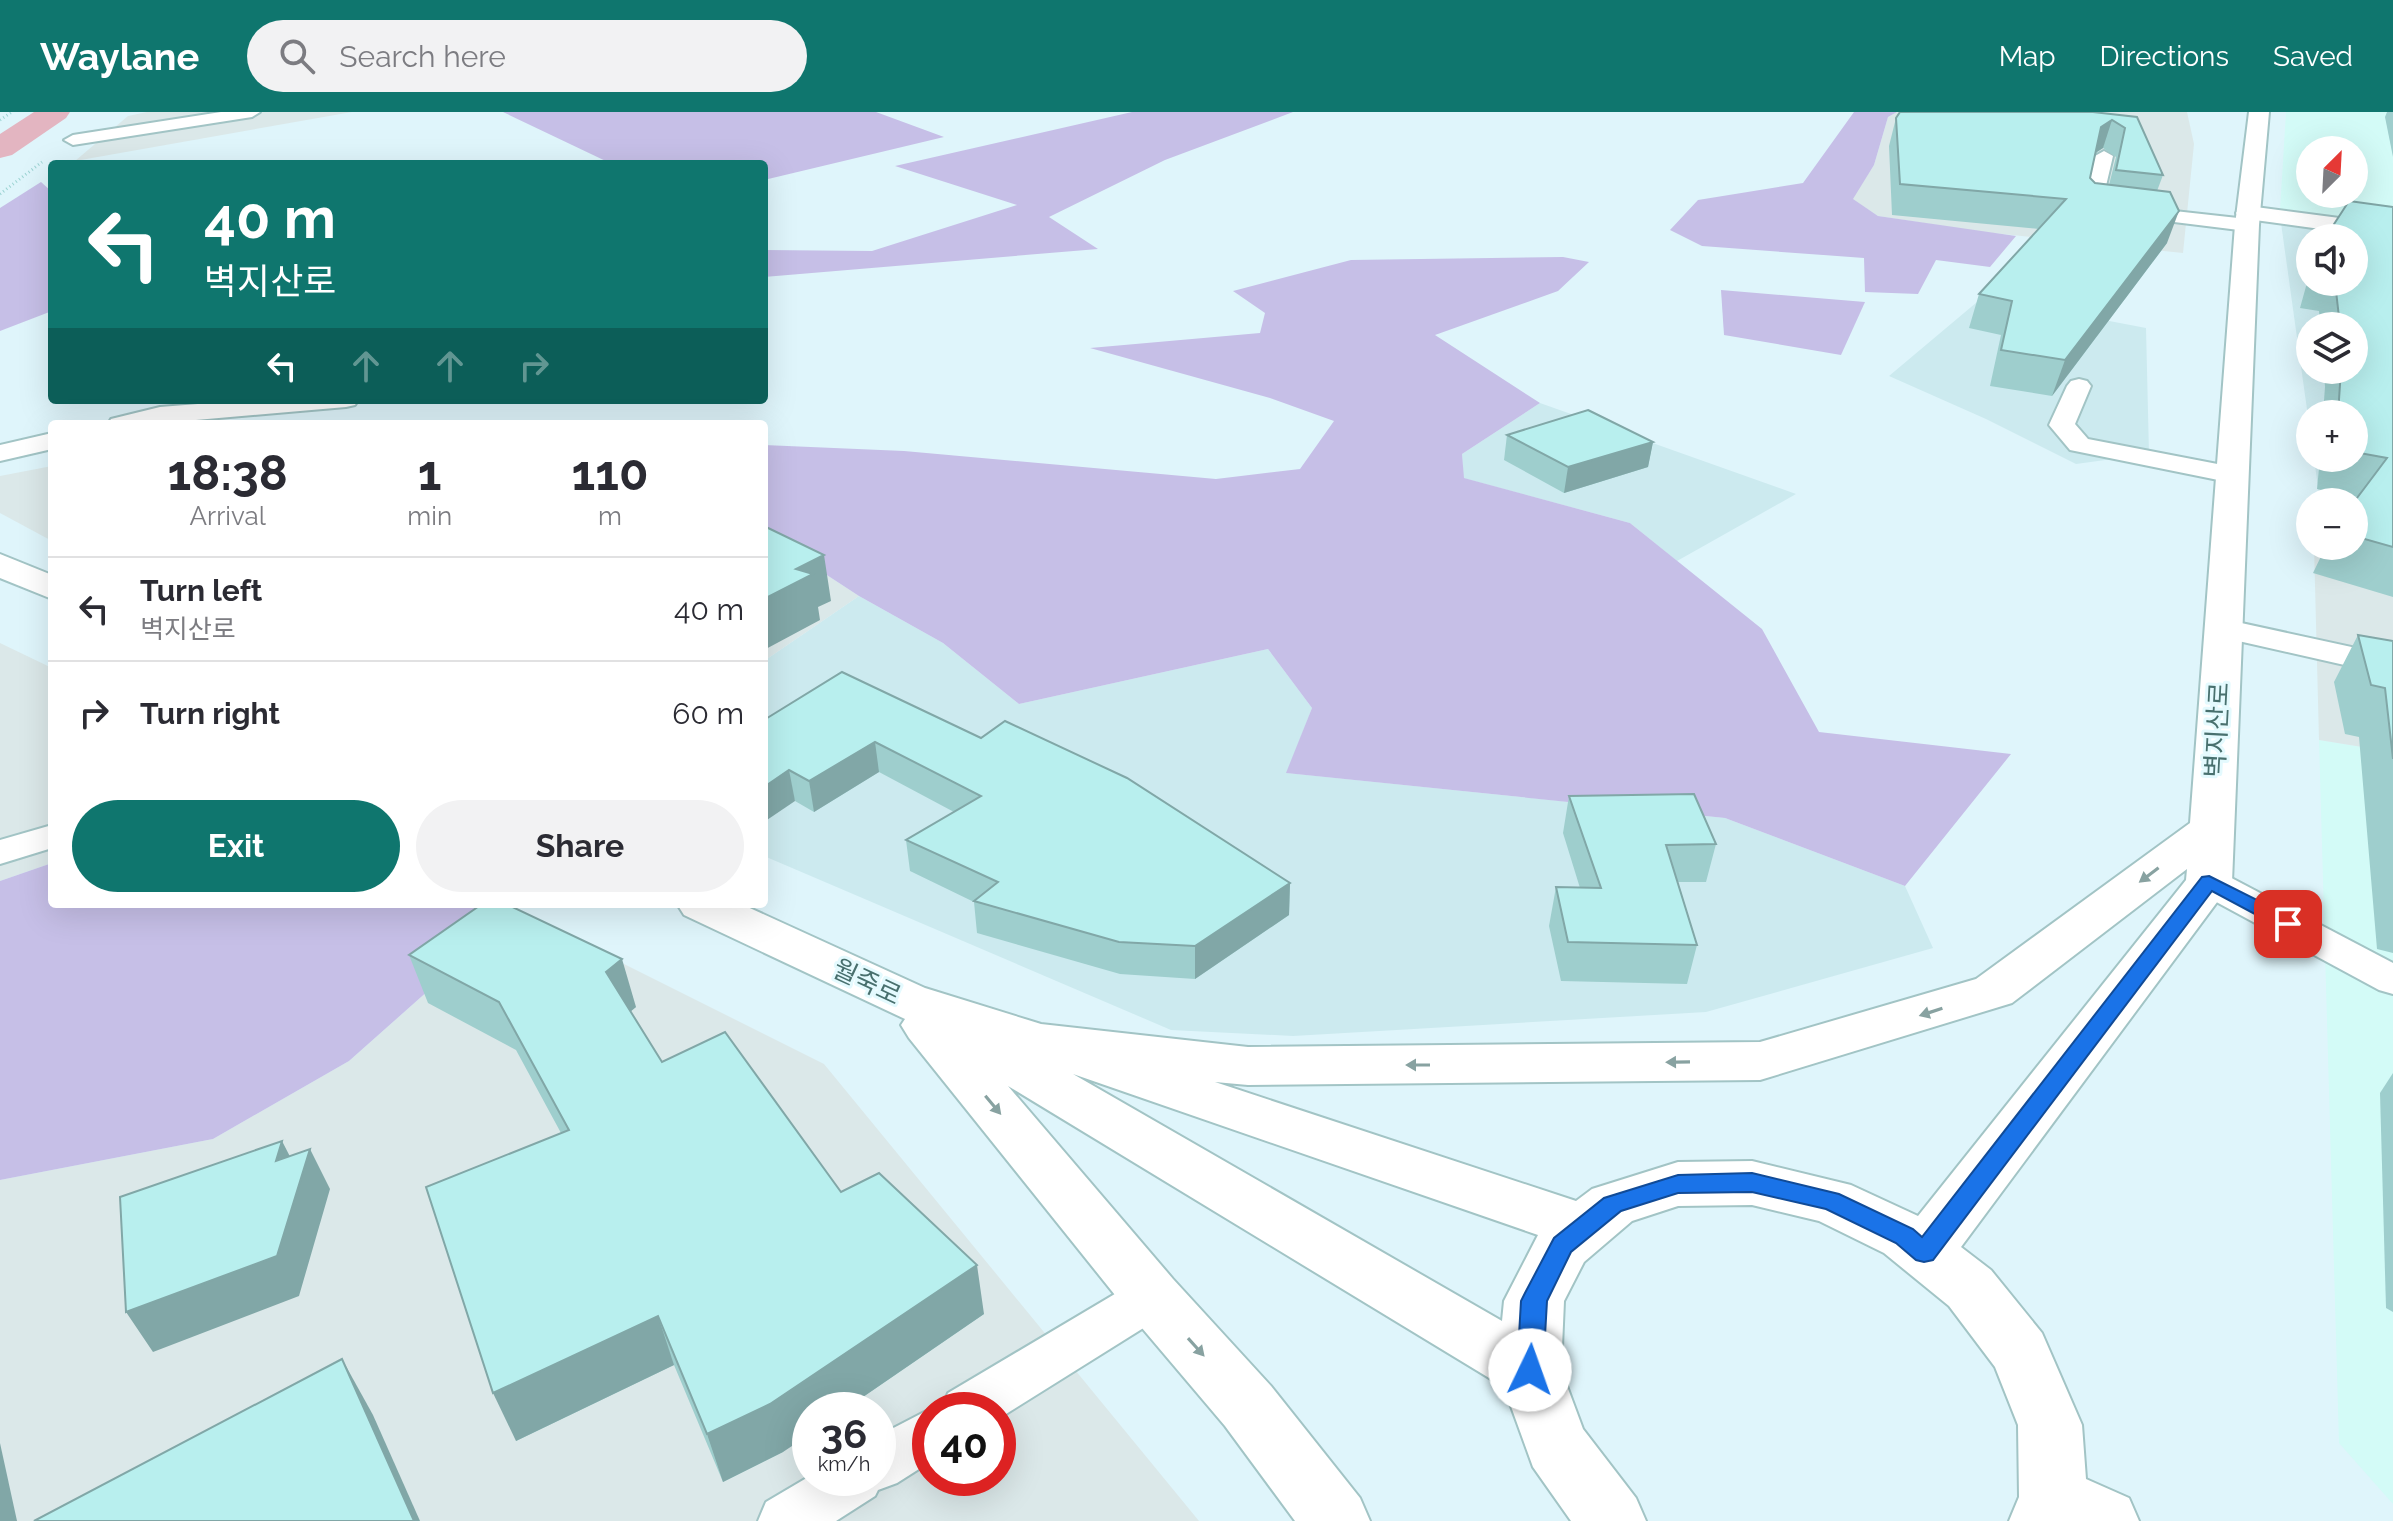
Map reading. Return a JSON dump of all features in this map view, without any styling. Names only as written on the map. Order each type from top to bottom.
[{"type":"street","name":"벽지산로","points":[[2209,882],[2248,219],[2259,112]]},
{"type":"street","points":[[2248,219],[2382,231]]},
{"type":"street","points":[[0,565],[48,586]]},
{"type":"street","points":[[1040,1043],[1248,1066],[1760,1061],[1994,991],[2212,828]]},
{"type":"street","points":[[1924,1252],[2209,882]]},
{"type":"street","name":"월죽로","points":[[709,908],[907,1001],[1040,1043]]},
{"type":"street","points":[[907,1001],[1152,1297],[1248,1406],[1336,1521]]},
{"type":"street","points":[[907,1001],[1530,1370]]},
{"type":"street","points":[[1040,1043],[1584,1227]]},
{"type":"street","points":[[1612,1521],[1556,1446],[1530,1370],[1534,1301],[1563,1245],[1584,1227],[1612,1205],[1678,1184],[1752,1183],[1831,1201],[1905,1236],[1970,1288],[2020,1352],[2050,1425],[2067,1513]]},
{"type":"lane","points":[[73,140],[252,112]]},
{"type":"lane","points":[[2104,156],[2092,207],[2248,219]]},
{"type":"lane","points":[[2382,231],[2393,214]]},
{"type":"lane","points":[[2079,386],[2062,425],[2079,445],[2233,475]]},
{"type":"lane","points":[[136,420],[160,414],[293,404]]},
{"type":"lane","points":[[0,453],[48,442]]},
{"type":"lane","points":[[2223,628],[2393,666]]},
{"type":"lane","points":[[0,852],[48,837]]},
{"type":"lane","points":[[2209,882],[2393,980]]},
{"type":"lane","points":[[996,1392],[1152,1297]]},
{"type":"lane","points":[[786,1521],[827,1496]]},
{"type":"path","points":[[0,120],[12,112]]},
{"type":"shaded area","points":[[147,112],[352,112],[76,160],[128,116]]},
{"type":"shaded area","points":[[503,112],[876,112],[944,137],[768,179],[768,160],[604,160]]},
{"type":"shaded area","points":[[1132,112],[1293,112],[1165,160],[1049,217],[1098,249],[768,277],[768,250],[872,251],[1017,205],[895,166]]},
{"type":"shaded area","points":[[1854,112],[1897,112],[1888,117],[1874,165],[1853,199],[1878,216],[2016,236],[1990,267],[1936,260],[1918,294],[1865,292],[1864,258],[1702,246],[1670,230],[1698,200],[1803,183]]},
{"type":"shaded area","points":[[1897,112],[2187,112],[2194,144],[2183,253],[1983,232],[1878,216],[1852,199],[1874,165],[1888,117]]},
{"type":"shaded area","points":[[2286,112],[2393,112],[2393,228],[2280,210]]},
{"type":"shaded area","points":[[41,182],[48,188],[48,313],[0,331],[0,208]]},
{"type":"shaded area","points":[[2281,223],[2296,225],[2296,296],[2368,296],[2368,235],[2393,239],[2393,525],[2368,518],[2368,488],[2318,488],[2316,472],[2368,472],[2368,400],[2306,400],[2303,384],[2368,384],[2368,312],[2296,312],[2296,331]]},
{"type":"shaded area","points":[[1563,257],[1589,262],[1558,291],[1435,335],[1540,403],[1462,454],[1464,478],[1630,523],[1762,629],[1819,732],[2011,754],[1905,886],[1725,818],[1286,773],[1312,708],[1268,649],[1019,704],[943,643],[859,596],[768,537],[768,445],[904,451],[1216,479],[1300,469],[1334,421],[1270,398],[1090,348],[1260,333],[1265,313],[1233,291],[1351,260]]},
{"type":"shaded area","points":[[1721,290],[1865,302],[1841,355],[1724,335]]},
{"type":"shaded area","points":[[1983,297],[2146,328],[2149,454],[2076,464],[1889,376]]},
{"type":"shaded area","points":[[1540,403],[1796,494],[1677,561],[1630,523],[1463,478],[1462,454]]},
{"type":"shaded area","points":[[48,467],[48,539],[0,513],[0,476]]},
{"type":"shaded area","points":[[2393,525],[2393,752],[2319,740],[2314,560],[2368,560],[2368,538]]},
{"type":"shaded area","points":[[768,537],[859,596],[768,658]]},
{"type":"shaded area","points":[[859,596],[943,643],[1019,704],[1268,649],[1312,708],[1287,773],[1725,818],[1905,886],[1933,948],[1706,1012],[1293,1036],[1171,1030],[768,858],[768,658]]},
{"type":"shaded area","points":[[0,643],[48,666],[48,864],[0,881]]},
{"type":"shaded area","points":[[2319,740],[2393,752],[2393,1504],[2339,1443]]},
{"type":"shaded area","points":[[48,864],[48,908],[513,908],[518,911],[349,1061],[213,1139],[0,1180],[0,881]]},
{"type":"shaded area","points":[[518,911],[824,1064],[1199,1521],[0,1521],[0,1180],[213,1139],[349,1061]]},
{"type":"building","points":[[1900,112],[2093,112],[2137,117],[2163,175],[2116,170],[2125,128],[2112,120],[2101,127],[2090,178],[2095,183],[2170,192],[2179,211],[2065,360],[2001,350],[2012,301],[1979,294],[2066,199],[1900,184],[1896,118]]},
{"type":"building","points":[[2368,204],[2393,207],[2393,547],[2368,540],[2368,488],[2364,488],[2387,458],[2368,455],[2368,400],[2339,400],[2340,384],[2368,384],[2368,312],[2338,312],[2337,296],[2368,296],[2368,224],[2334,224],[2344,208],[2368,208]]},
{"type":"building","points":[[1588,410],[1653,442],[1568,467],[1507,435]]},
{"type":"building","points":[[768,528],[824,555],[796,569],[813,574],[768,597]]},
{"type":"building","points":[[2358,635],[2393,641],[2393,759],[2385,688],[2371,685]]},
{"type":"building","points":[[842,672],[981,738],[1005,721],[1127,778],[1290,883],[1195,946],[1119,942],[974,901],[998,882],[906,840],[981,796],[875,742],[809,781],[789,770],[768,784],[768,718]]},
{"type":"building","points":[[1694,794],[1716,844],[1666,845],[1697,945],[1568,942],[1556,887],[1601,888],[1569,796]]},
{"type":"building","points":[[476,908],[514,908],[622,959],[606,972],[662,1062],[725,1032],[841,1192],[879,1173],[977,1265],[770,1404],[707,1434],[658,1316],[493,1393],[426,1187],[569,1130],[499,1002],[409,955]]},
{"type":"building","points":[[282,1141],[276,1161],[310,1149],[277,1256],[126,1312],[120,1197]]},
{"type":"building","points":[[342,1359],[414,1521],[34,1521]]},
{"type":"waterway","points":[[0,148],[55,112]]},
{"type":"route","points":[[1530,1370],[1534,1301],[1563,1245],[1612,1205],[1678,1184],[1752,1183],[1831,1201],[1905,1236],[1924,1252],[2209,882],[2288,924]]}]
